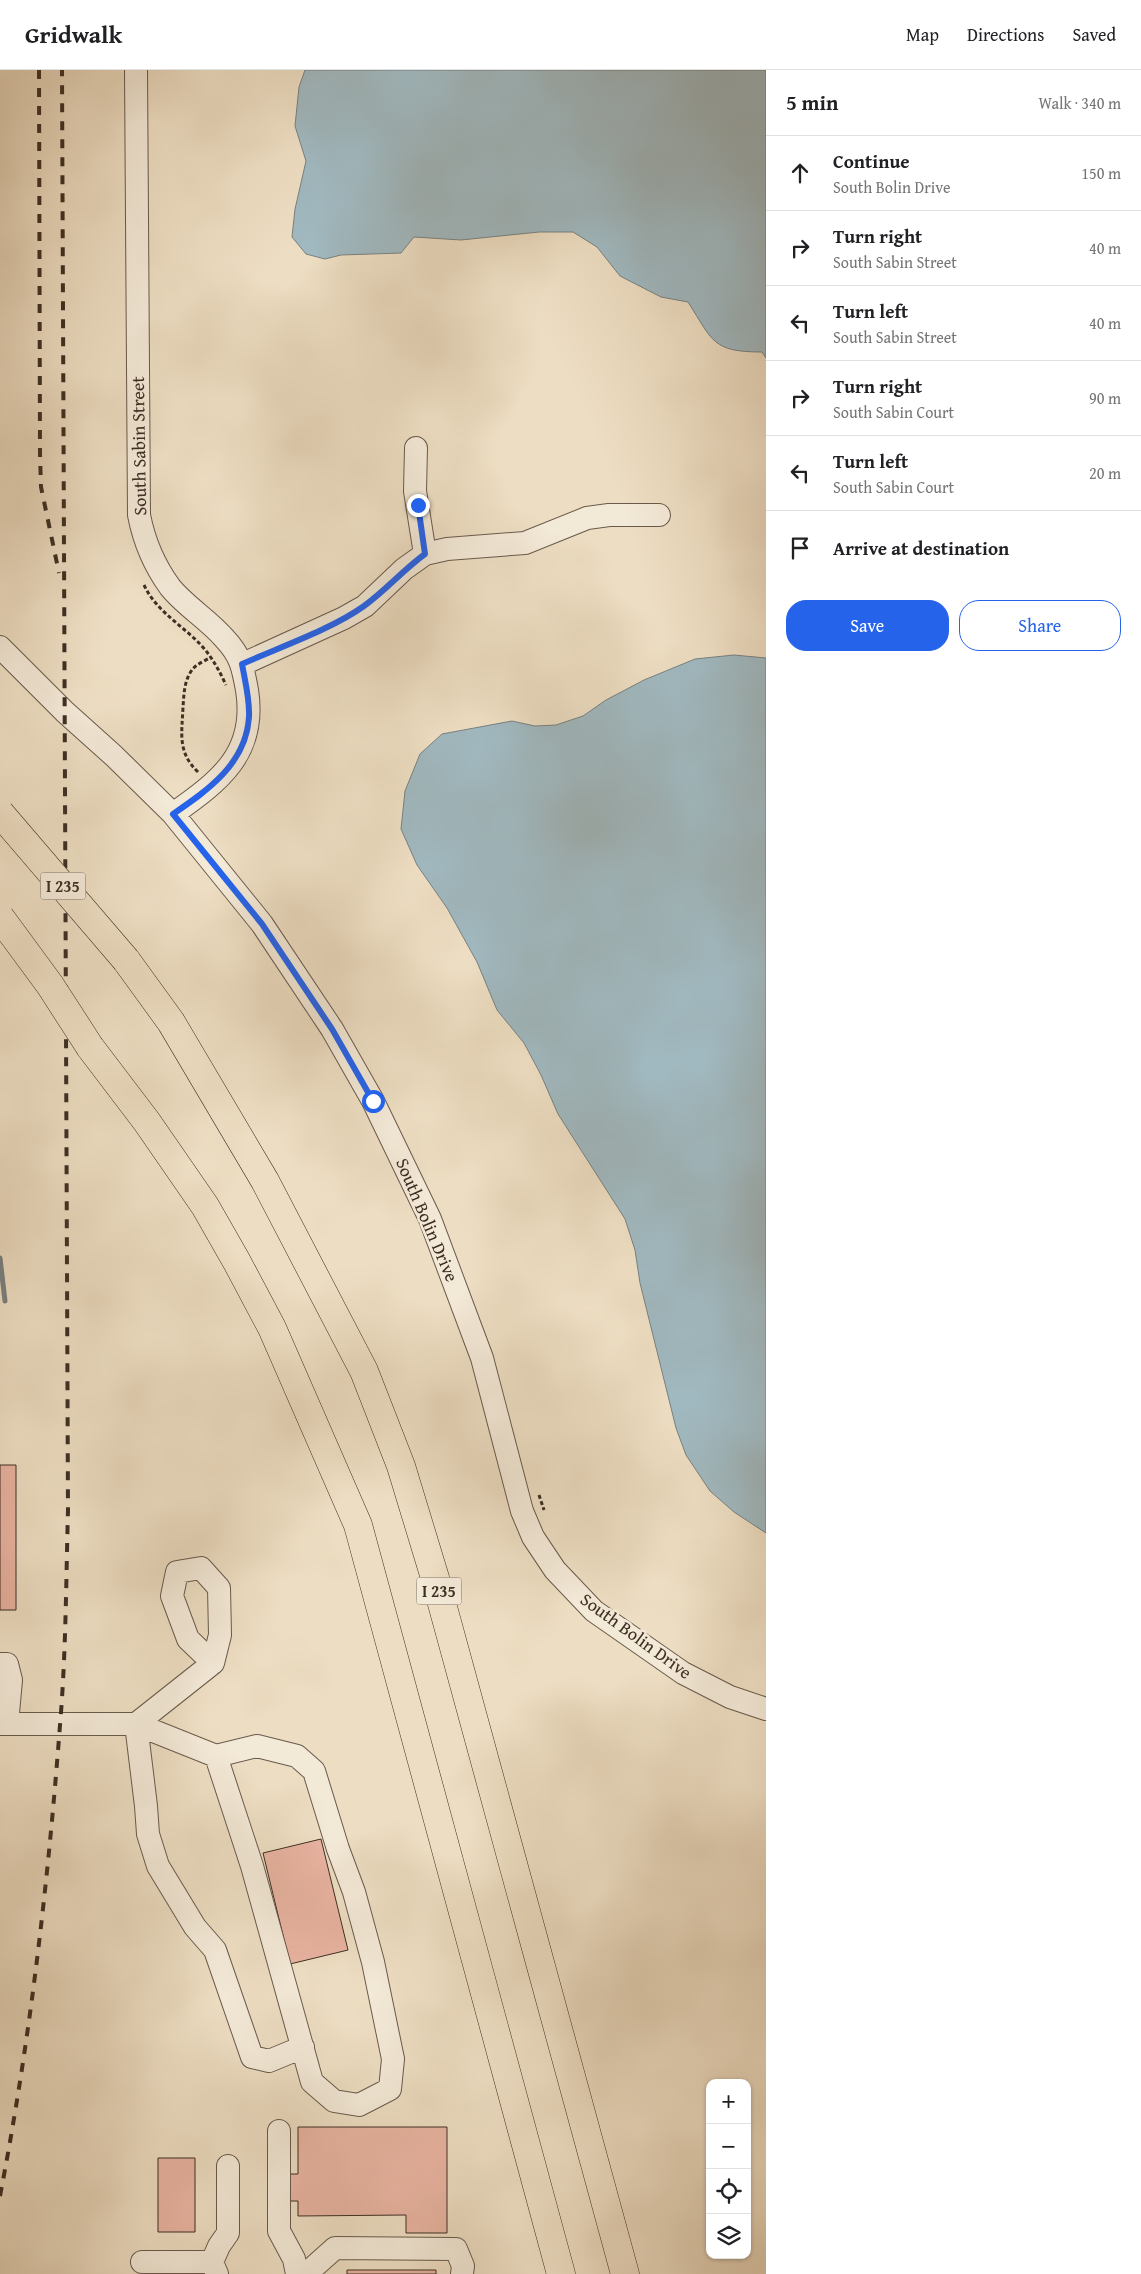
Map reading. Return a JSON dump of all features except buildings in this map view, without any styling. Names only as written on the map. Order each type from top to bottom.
[{"type":"highway","name":"I 235","points":[[0,813],[126,960],[171,1022],[270,1189],[364,1371],[401,1466],[436,1578],[625,2274]]},
{"type":"highway","points":[[0,917],[205,1206],[276,1337],[358,1525],[561,2274]]},
{"type":"street","name":"South Sabin Street","points":[[136,70],[139,515],[142,534],[150,554],[171,588],[226,640],[242,664],[249,703],[249,719],[241,748],[235,761],[220,779],[173,814]]},
{"type":"street","points":[[416,448],[416,490],[425,554]]},
{"type":"street","points":[[242,664],[344,618],[365,606],[404,569],[425,554],[447,549],[525,543],[587,518],[609,515],[659,515]]},
{"type":"street","name":"South Bolin Drive","points":[[0,647],[65,712],[114,756],[173,814],[262,924],[332,1029],[373,1101],[430,1219],[482,1358],[522,1511],[533,1537],[555,1570],[594,1611],[683,1673],[730,1697],[766,1709]]},
{"type":"street","points":[[136,1724],[213,1663]]},
{"type":"street","points":[[0,1664],[7,1664],[10,1680],[3,1724],[136,1724],[216,1756],[258,1746],[297,1756],[314,1771],[338,1849],[354,1892],[373,1962],[393,2060],[390,2089],[358,2105],[334,2102],[312,2082],[252,1866],[216,1756]]},
{"type":"street","points":[[136,1724],[148,1834],[158,1866],[195,1927],[215,1950],[252,2057],[270,2061],[303,2047]]},
{"type":"street","points":[[279,2131],[279,2231],[294,2259],[297,2274]]},
{"type":"street","points":[[142,2262],[215,2268],[219,2246],[228,2233],[228,2166]]},
{"type":"street","points":[[306,2274],[335,2248],[456,2249],[463,2266],[462,2274]]},
{"type":"path","points":[[141,578],[148,593],[167,616],[200,644],[211,657],[227,688]]},
{"type":"path","points":[[199,772],[190,764],[184,752],[180,724],[186,679],[193,668],[211,657]]},
{"type":"path","points":[[195,776],[204,768]]},
{"type":"path","points":[[538,1489],[544,1512]]},
{"type":"water","points":[[305,70],[766,70],[766,358],[762,352],[733,350],[716,342],[709,335],[688,302],[661,297],[620,276],[597,247],[573,232],[539,232],[461,240],[414,237],[401,253],[341,255],[325,259],[306,254],[292,237],[295,209],[306,161],[295,126],[299,87]]},
{"type":"water","points":[[734,655],[766,658],[766,1533],[734,1512],[710,1491],[686,1455],[676,1428],[640,1283],[635,1250],[625,1219],[558,1114],[541,1075],[524,1043],[497,1010],[477,962],[447,908],[417,865],[401,829],[405,791],[420,754],[442,734],[512,721],[535,726],[556,725],[583,716],[606,700],[644,680],[695,659]]},
{"type":"waterway","points":[[0,1258],[5,1301]]},
{"type":"railway","points":[[39,70],[41,487],[59,573]]},
{"type":"railway","points":[[0,2196],[11,2138],[37,1962],[50,1843],[64,1671],[68,1510],[62,70]]},
{"type":"route","points":[[373,1101],[332,1029],[262,924],[173,814],[220,779],[235,761],[241,748],[249,719],[249,703],[242,664],[344,618],[365,606],[404,569],[425,554],[418,505]]}]
